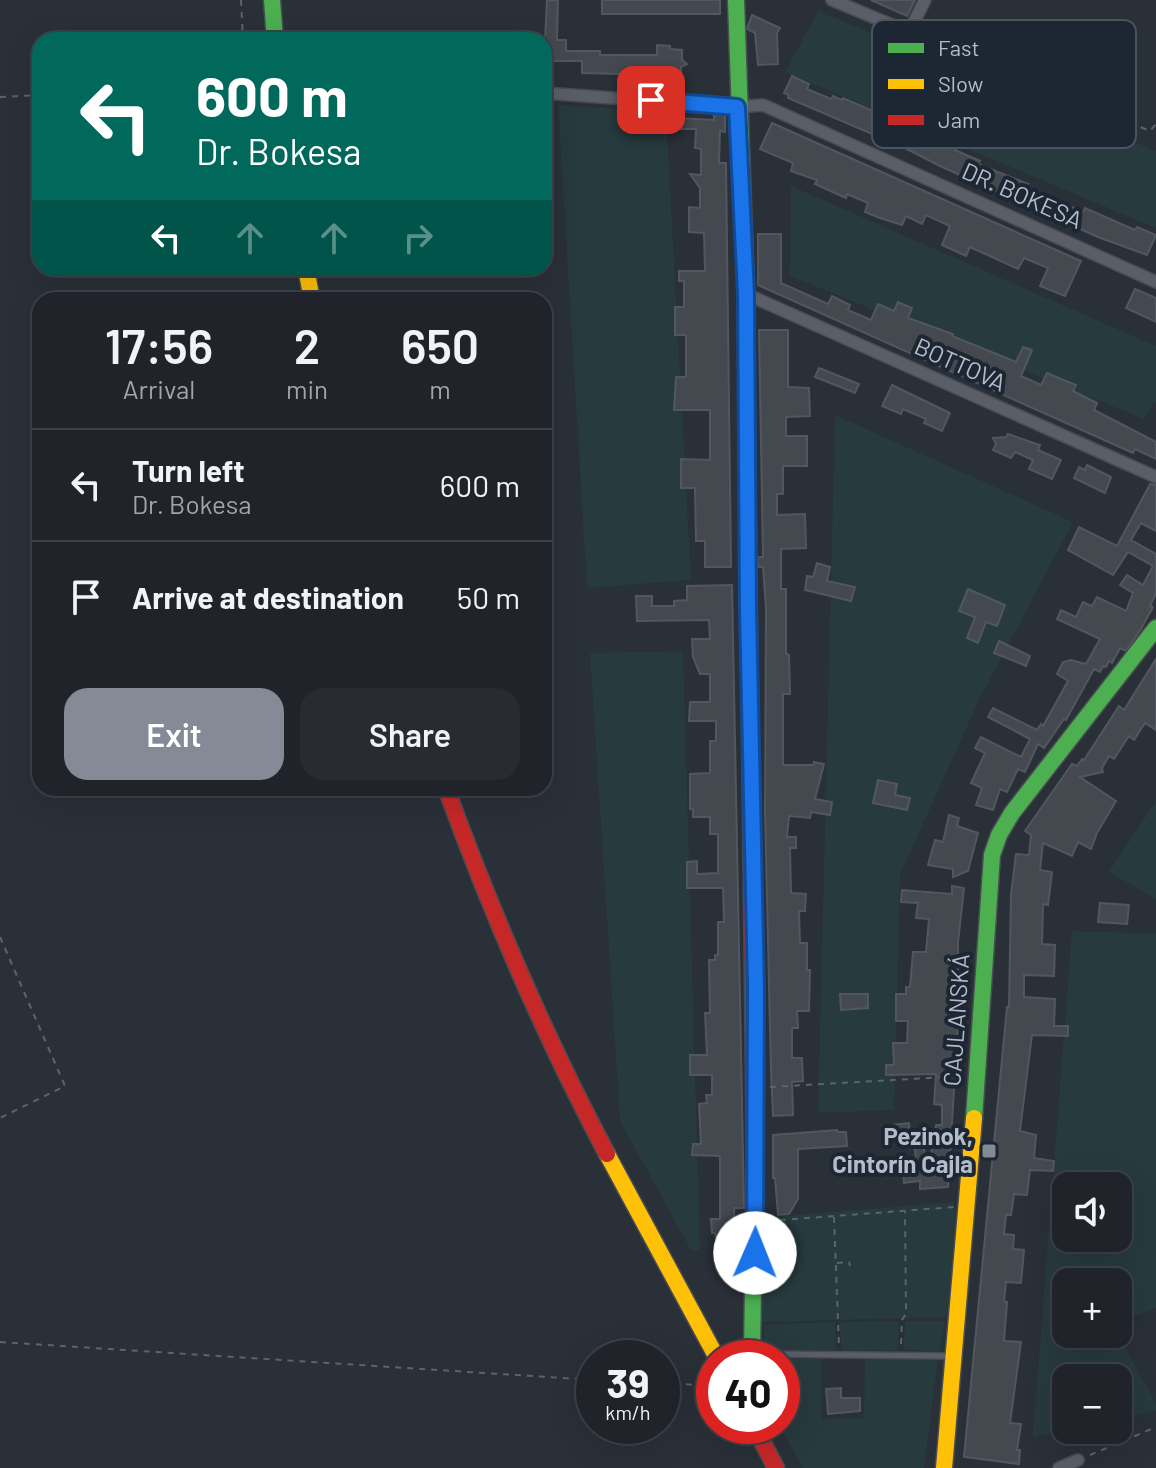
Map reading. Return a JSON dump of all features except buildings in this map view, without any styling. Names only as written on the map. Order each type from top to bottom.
[{"type":"street","points":[[272,0],[274,32]]},
{"type":"street","points":[[736,0],[737,107],[746,294],[756,1019],[755,1340]]},
{"type":"street","points":[[832,0],[880,20]]},
{"type":"street","points":[[915,20],[925,0]]},
{"type":"street","name":"DR. BOKESA","points":[[552,94],[737,107],[763,105],[1156,282]]},
{"type":"street","name":"BOTTOVA","points":[[746,294],[1156,477]]},
{"type":"street","name":"CAJLANSKÁ","points":[[944,1468],[956,1356],[992,855],[1012,813],[1156,628]]},
{"type":"street","points":[[449,796],[540,1019],[596,1132],[707,1340]]},
{"type":"street","points":[[763,1444],[776,1468]]},
{"type":"street","points":[[1059,1468],[1078,1460]]},
{"type":"lane","points":[[800,1355],[956,1356]]},
{"type":"path","points":[[241,0],[243,32]]},
{"type":"path","points":[[0,97],[32,95]]},
{"type":"path","points":[[1136,125],[1150,131],[1156,124]]},
{"type":"path","points":[[0,937],[65,1086],[0,1118]]},
{"type":"path","points":[[765,1087],[970,1075]]},
{"type":"path","points":[[767,1213],[768,1221],[953,1207],[960,1209]]},
{"type":"path","points":[[901,1356],[902,1320],[906,1314],[905,1211]]},
{"type":"path","points":[[833,1216],[839,1355]]},
{"type":"path","points":[[835,1263],[849,1262],[850,1266]]},
{"type":"path","points":[[0,1342],[576,1379]]},
{"type":"path","points":[[1078,1460],[1156,1427]]},
{"type":"green space","points":[[818,11],[872,33],[872,109],[785,72]]},
{"type":"green space","points":[[558,105],[666,112],[691,580],[587,588]]},
{"type":"green space","points":[[1136,143],[1156,151],[1156,228],[966,148],[1136,148]]},
{"type":"green space","points":[[791,186],[1156,346],[1156,403],[1144,419],[790,276]]},
{"type":"green space","points":[[835,415],[1073,522],[978,702],[900,875],[894,1110],[818,1113]]},
{"type":"green space","points":[[683,651],[700,1250],[691,1250],[620,1121],[590,653]]},
{"type":"green space","points":[[1156,801],[1156,899],[1109,872]]},
{"type":"green space","points":[[1072,931],[1156,934],[1156,1308],[1132,1317],[1132,1268],[1052,1268],[1052,1348],[1126,1348],[1156,1404],[1156,1411],[1132,1416],[1132,1364],[1052,1364],[1052,1433],[1033,1437],[1052,1190],[1052,1252],[1132,1252],[1132,1172],[1053,1172]]},
{"type":"green space","points":[[954,1202],[956,1216],[947,1317],[762,1322],[760,1244],[773,1217]]},
{"type":"green space","points":[[899,1321],[898,1350],[842,1351],[839,1322]]},
{"type":"green space","points":[[905,1321],[945,1321],[940,1351],[904,1350]]},
{"type":"green space","points":[[835,1322],[836,1350],[800,1350],[800,1340],[764,1340],[764,1325]]},
{"type":"green space","points":[[800,1359],[821,1359],[822,1419],[864,1418],[865,1359],[938,1359],[924,1468],[803,1468],[790,1444],[800,1444]]},
{"type":"traffic: fast","points":[[272,0],[274,32]]},
{"type":"traffic: fast","points":[[736,0],[746,293],[747,454]]},
{"type":"traffic: fast","points":[[974,1118],[992,855],[999,835],[1012,813],[1156,628]]},
{"type":"traffic: fast","points":[[752,1340],[755,1151]]},
{"type":"traffic: slow","points":[[308,276],[310,292]]},
{"type":"traffic: slow","points":[[944,1468],[974,1118]]},
{"type":"traffic: slow","points":[[607,1154],[707,1340]]},
{"type":"traffic: jam","points":[[747,454],[755,1151]]},
{"type":"traffic: jam","points":[[449,796],[520,974],[607,1154]]},
{"type":"traffic: jam","points":[[763,1444],[776,1468]]},
{"type":"place","name":"Pezinok, Cintorín Cajla","points":[[989,1151]]},
{"type":"route","points":[[651,100],[737,107],[746,294],[748,609],[756,988],[755,1253]]}]
